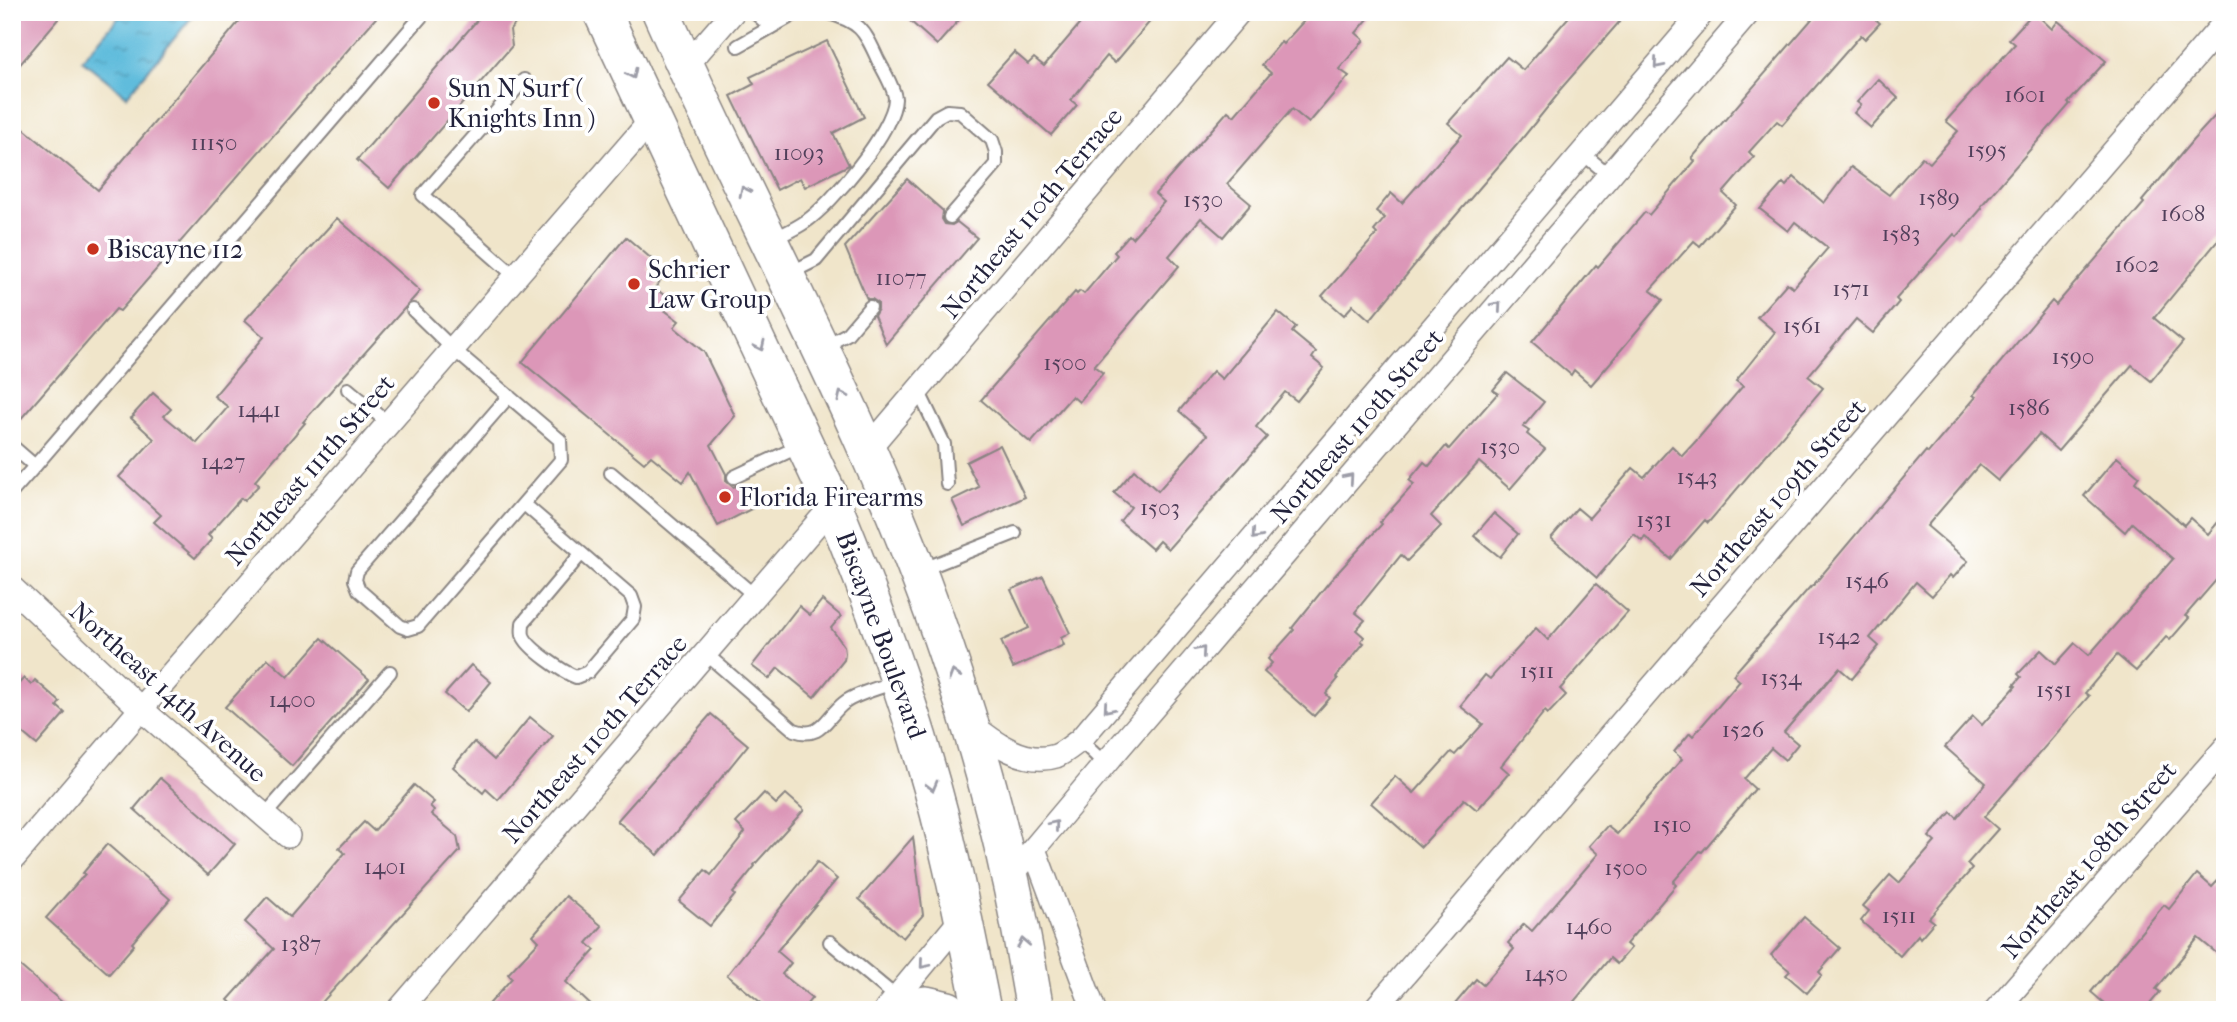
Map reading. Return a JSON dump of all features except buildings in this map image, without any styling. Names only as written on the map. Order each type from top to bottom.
[{"type":"main road","name":"Biscayne Boulevard","points":[[602,12],[833,505],[900,680],[927,767],[982,1010]]},
{"type":"main road","name":"Biscayne Boulevard","points":[[661,12],[868,449],[917,571],[969,722],[1010,877],[1035,1010]]},
{"type":"main road","points":[[893,1006],[926,1005],[948,1010]]},
{"type":"street","points":[[685,67],[733,12]]},
{"type":"street","name":"Northeast 110th Terrace","points":[[868,449],[1239,12]]},
{"type":"street","name":"Northeast 110th Street","points":[[969,722],[988,738],[1009,750],[1034,758],[1057,756],[1080,740],[1703,12]]},
{"type":"street","name":"Northeast 110th Street","points":[[1010,877],[1749,12]]},
{"type":"street","name":"Northeast 109th Street","points":[[1374,1010],[2225,22]]},
{"type":"street","name":"Northeast 111th Street","points":[[12,860],[653,118]]},
{"type":"street","name":"Northeast 110th Terrace","points":[[399,1010],[833,505]]},
{"type":"street","name":"Northeast 14th Avenue","points":[[12,588],[141,709],[288,836]]},
{"type":"street","name":"Northeast 108th Street","points":[[1996,1010],[2225,748]]},
{"type":"street","points":[[1034,849],[1094,1010]]},
{"type":"street","points":[[893,1006],[963,917]]},
{"type":"lane","points":[[12,492],[425,12]]},
{"type":"lane","points":[[754,12],[771,27]]},
{"type":"lane","points":[[738,46],[798,12]]},
{"type":"lane","points":[[769,242],[806,222],[863,162],[890,120],[896,97],[866,32],[846,18],[826,12]]},
{"type":"lane","points":[[515,276],[423,195],[524,80]]},
{"type":"lane","points":[[785,276],[816,260],[936,117],[947,111],[960,112],[992,140],[996,152],[996,164],[950,217]]},
{"type":"lane","points":[[1582,153],[1609,175]]},
{"type":"lane","points":[[820,348],[847,334],[870,307]]},
{"type":"lane","points":[[413,310],[452,348],[509,396],[560,440],[562,450],[561,460],[418,626],[408,629],[400,626],[359,590],[355,580],[357,571],[509,396]]},
{"type":"lane","points":[[348,389],[388,423]]},
{"type":"lane","points":[[918,390],[944,444],[947,484]]},
{"type":"lane","points":[[734,477],[805,443]]},
{"type":"lane","points":[[12,446],[35,466]]},
{"type":"lane","points":[[611,474],[755,596]]},
{"type":"lane","points":[[524,504],[631,596],[635,607],[633,619],[588,672],[576,677],[564,672],[530,644],[523,635],[523,623],[582,554]]},
{"type":"lane","points":[[917,571],[1015,533]]},
{"type":"lane","points":[[705,653],[794,730],[806,734],[818,730],[845,702],[900,680]]},
{"type":"lane","points":[[265,815],[390,672]]},
{"type":"lane","points":[[1080,740],[1105,764]]},
{"type":"lane","points":[[830,942],[893,1006]]},
{"type":"water","points":[[123,12],[196,12],[127,96],[82,60]]},
{"type":"place","name":"Sun N Surf ( Knights Inn )","points":[[434,103]]},
{"type":"place","name":"Biscayne 112","points":[[93,249]]},
{"type":"place","name":"Schrier Law Group","points":[[634,284]]},
{"type":"place","name":"Florida Firearms","points":[[725,497]]}]
